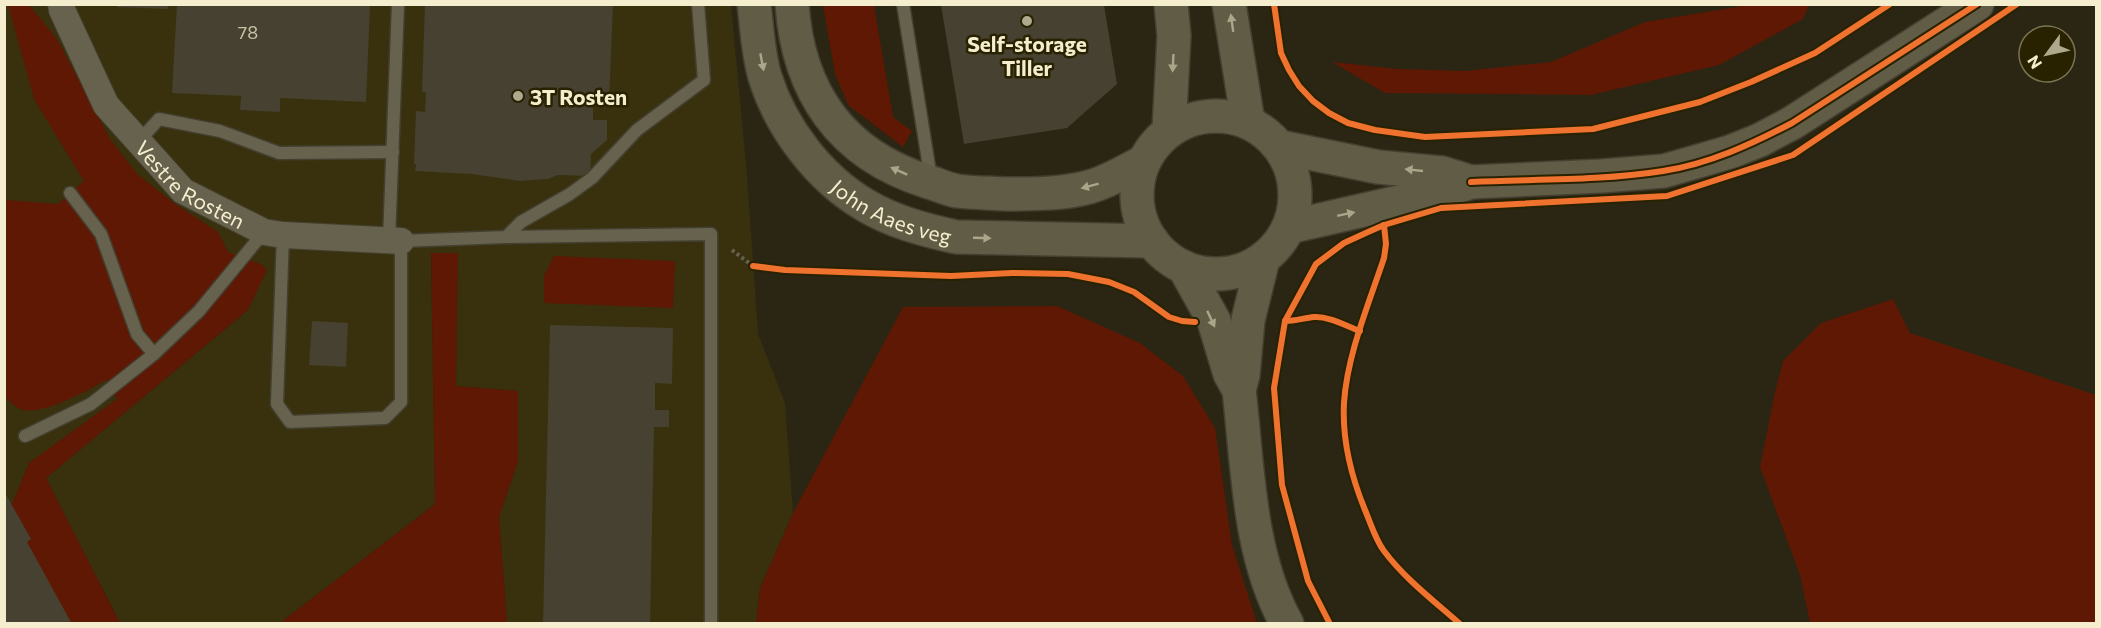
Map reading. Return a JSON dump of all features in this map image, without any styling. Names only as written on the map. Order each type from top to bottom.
[{"type":"street","name":"Vestre Rosten","points":[[61,4],[106,105],[183,191],[273,234],[395,241]]},
{"type":"street","name":"John Aaes veg","points":[[754,4],[765,77],[785,123],[798,143],[827,176],[842,190],[866,206],[926,230],[956,237],[1152,241]]},
{"type":"street","name":"John Aaes veg","points":[[792,4],[799,56],[814,92],[832,120],[854,143],[879,162],[903,174],[955,190],[983,193],[1052,193],[1087,188],[1103,183],[1143,162]]},
{"type":"street","points":[[1169,130],[1174,36],[1171,4]]},
{"type":"street","points":[[1229,4],[1248,122]]},
{"type":"street","points":[[1289,227],[1443,192],[1471,182],[1664,171],[1730,152],[1792,123],[1977,4]]},
{"type":"street","points":[[1207,116],[1228,116],[1248,122],[1266,133],[1280,147],[1292,168],[1298,189],[1289,227],[1280,243],[1263,259],[1244,269],[1225,274],[1204,273],[1184,267],[1166,257],[1141,224],[1137,203],[1137,182],[1143,162],[1154,144],[1169,130],[1188,120],[1207,116]]},
{"type":"street","points":[[1280,147],[1378,167],[1442,173],[1471,182]]},
{"type":"street","points":[[1239,390],[1244,375],[1248,320],[1263,259]]},
{"type":"street","points":[[1184,267],[1214,321],[1230,374],[1239,390],[1255,532],[1267,575],[1287,624]]},
{"type":"lane","points":[[273,234],[277,404],[290,422],[385,418],[400,402],[393,152],[398,4]]},
{"type":"lane","points":[[506,237],[521,222],[570,194],[592,178],[637,130],[704,80],[698,4]]},
{"type":"lane","points":[[903,4],[932,183]]},
{"type":"lane","points":[[138,142],[159,119],[220,131],[279,153],[393,152]]},
{"type":"lane","points":[[70,193],[101,234],[137,334],[154,354]]},
{"type":"lane","points":[[25,436],[92,404],[154,354],[273,234]]},
{"type":"lane","points":[[395,241],[711,234],[711,624]]},
{"type":"path","points":[[753,266],[764,267]]},
{"type":"shaded area","points":[[1755,4],[1809,5],[1803,19],[1719,65],[1591,95],[1385,93],[1332,62],[1398,69],[1465,71],[1551,62],[1645,22]]},
{"type":"shaded area","points":[[5,5],[731,5],[747,175],[758,334],[785,403],[793,513],[760,588],[756,623],[507,623],[499,517],[518,461],[518,391],[456,386],[457,253],[431,253],[435,504],[280,623],[120,623],[46,478],[248,310],[176,357],[29,463],[5,521]]},
{"type":"shaded area","points":[[8,5],[29,5],[57,39],[110,139],[138,175],[174,203],[218,232],[228,252],[261,264],[267,270],[248,310],[46,478],[120,623],[5,623],[5,521],[29,463],[117,399],[106,380],[64,401],[40,409],[20,409],[5,397],[5,200],[58,204],[84,181],[34,99]]},
{"type":"shaded area","points":[[823,5],[874,5],[893,117],[912,131],[903,147],[848,105],[835,74]]},
{"type":"shaded area","points":[[431,253],[458,253],[456,386],[518,391],[518,461],[499,517],[507,623],[280,623],[435,504]]},
{"type":"shaded area","points":[[554,256],[675,261],[673,308],[544,303],[544,276]]},
{"type":"shaded area","points":[[1893,299],[1910,333],[2096,395],[2096,623],[1810,623],[1800,575],[1760,467],[1775,392],[1783,361],[1821,323]]},
{"type":"shaded area","points":[[1057,306],[1140,343],[1183,376],[1215,428],[1232,545],[1257,623],[756,623],[760,588],[793,513],[903,307]]},
{"type":"building","points":[[117,4],[168,4],[168,9],[117,7]]},
{"type":"building","points":[[177,4],[370,6],[366,102],[280,98],[280,112],[240,110],[241,96],[172,93]]},
{"type":"building","name":"3T Rosten","points":[[425,4],[613,4],[609,102],[593,101],[593,120],[607,120],[607,140],[591,154],[590,176],[558,175],[548,179],[520,181],[472,174],[415,171],[416,111],[425,112],[426,92],[422,92]]},
{"type":"building","points":[[941,5],[1104,5],[1117,84],[1067,128],[964,144]]},
{"type":"building","points":[[312,321],[348,323],[346,367],[309,365]]},
{"type":"building","points":[[550,325],[673,328],[672,384],[655,383],[655,410],[669,410],[669,427],[654,427],[650,624],[543,624]]},
{"type":"building","points":[[4,491],[31,539],[27,542],[72,624],[4,624]]},
{"type":"cycle path","points":[[1274,4],[1281,53],[1299,86],[1313,101],[1348,123],[1375,130],[1425,137],[1593,129],[1700,102],[1815,53],[1890,4]]},
{"type":"cycle path","points":[[1471,182],[1591,178],[1663,171],[1697,164],[1746,146],[1792,123],[1977,4]]},
{"type":"cycle path","points":[[1330,624],[1308,581],[1282,485],[1274,388],[1285,321],[1316,264],[1344,243],[1368,232],[1441,208],[1667,196],[1793,155],[2017,4]]},
{"type":"cycle path","points":[[1384,225],[1386,244],[1384,258],[1360,329],[1346,385],[1344,431],[1348,458],[1360,497],[1381,546],[1410,580],[1460,624]]},
{"type":"cycle path","points":[[753,266],[785,270],[951,276],[1012,273],[1068,274],[1109,282],[1134,292],[1169,317],[1195,322]]},
{"type":"cycle path","points":[[1285,321],[1320,317],[1360,331]]},
{"type":"place","name":"Self-storage Tiller","points":[[1027,21]]},
{"type":"place","name":"3T Rosten","points":[[518,96]]}]
